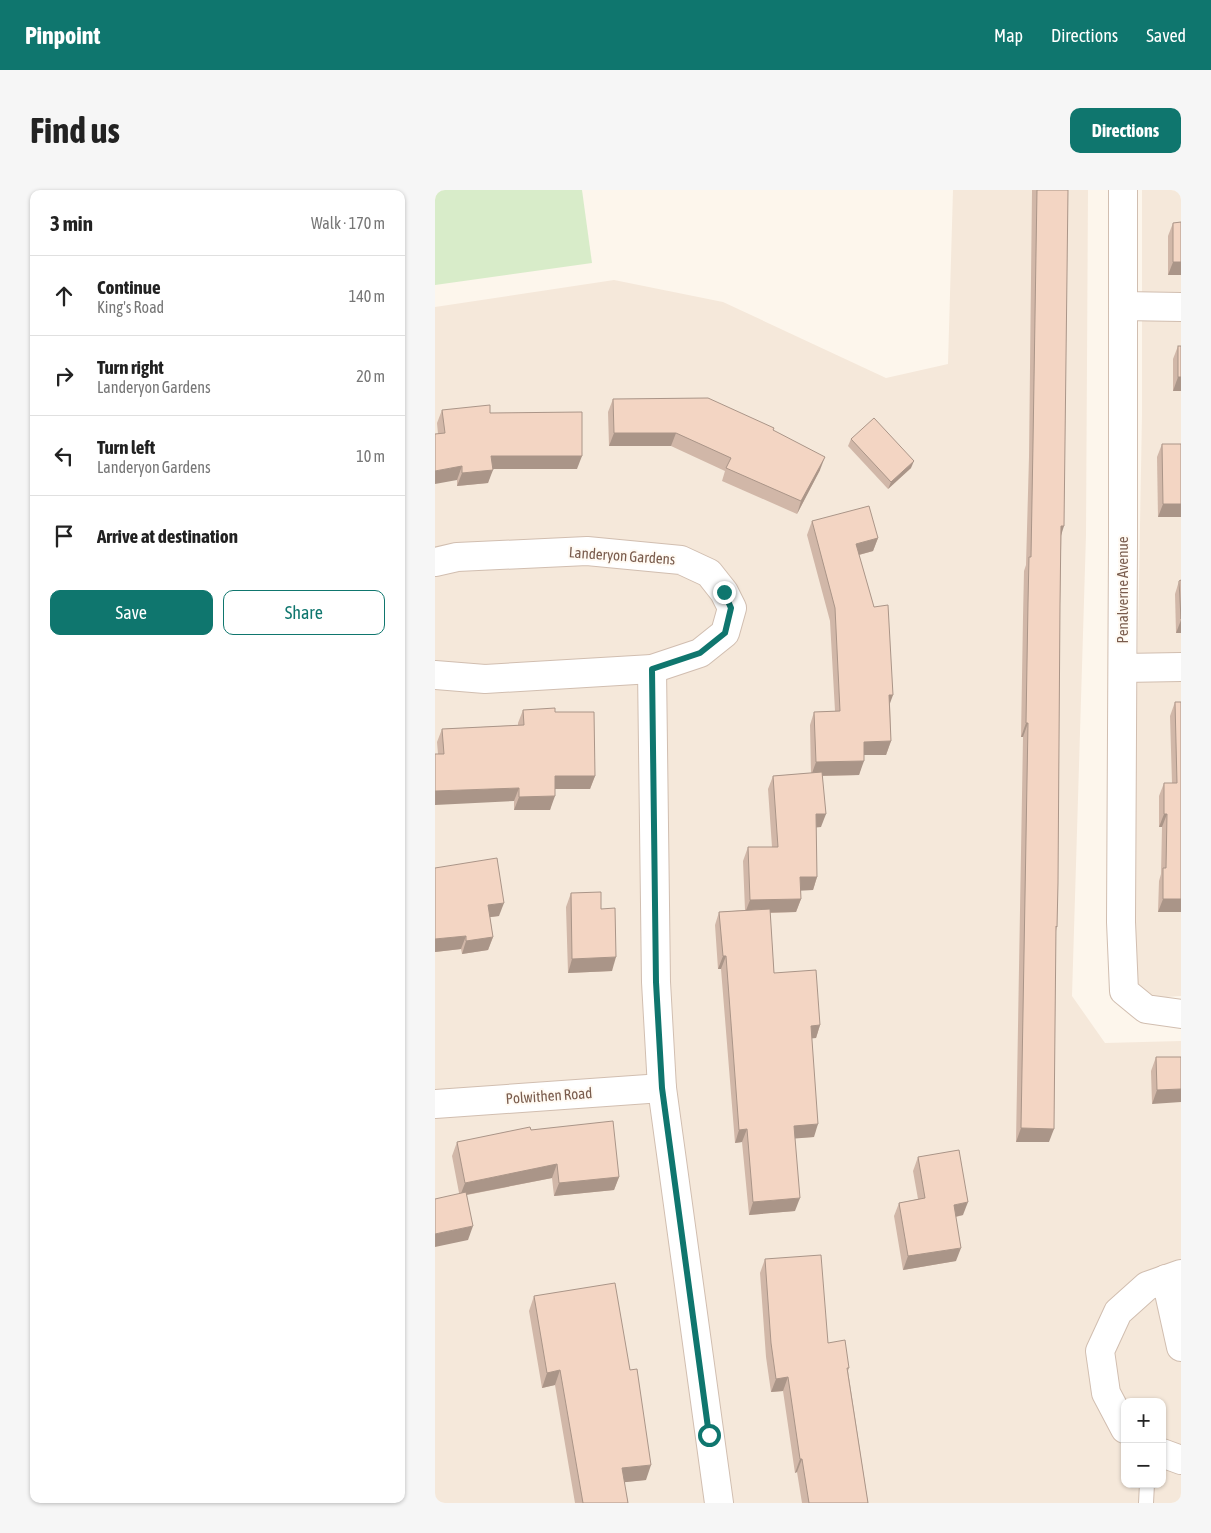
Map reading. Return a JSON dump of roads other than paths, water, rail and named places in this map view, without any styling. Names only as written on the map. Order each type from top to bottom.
[{"type":"street","name":"Penalverne Avenue","points":[[1123,190],[1121,922],[1124,990],[1146,1009],[1181,1014]]},
{"type":"street","points":[[1123,306],[1181,307]]},
{"type":"street","name":"Landeryon Gardens","points":[[435,562],[457,557],[587,551],[681,560],[709,573],[724,592],[731,608],[725,633],[700,653],[652,669],[485,679],[435,675]]},
{"type":"street","points":[[1123,668],[1181,667]]},
{"type":"street","points":[[652,669],[656,972],[662,1088],[719,1503]]},
{"type":"street","name":"Polwithen Road","points":[[435,1104],[662,1088]]},
{"type":"street","points":[[1121,1421],[1106,1393],[1100,1351],[1118,1312],[1147,1286],[1174,1277],[1181,1346]]},
{"type":"street","points":[[1166,1454],[1181,1460]]},
{"type":"lane","points":[[1145,1503],[1147,1488]]}]
